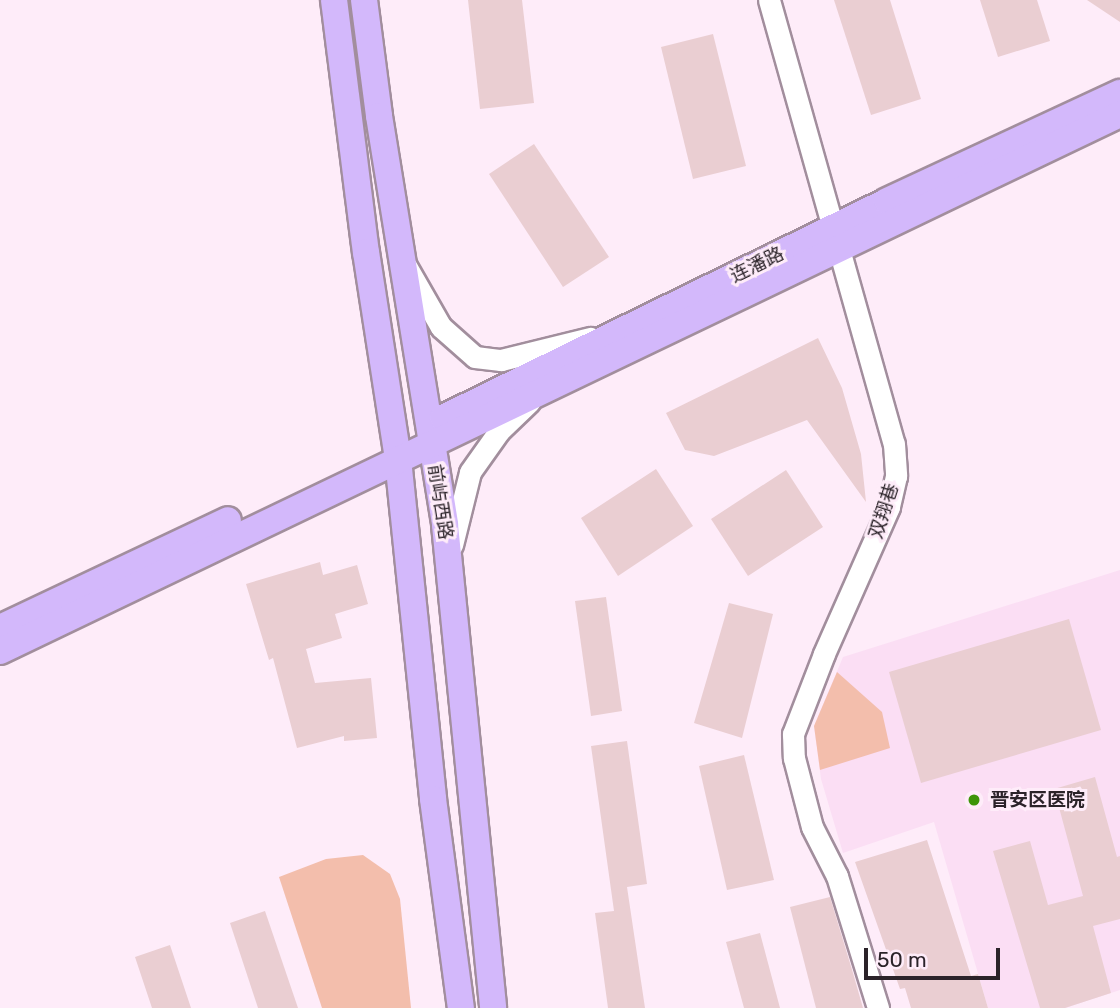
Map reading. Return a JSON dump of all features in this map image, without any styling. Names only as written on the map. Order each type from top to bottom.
[{"type":"main road","name":"前屿西路","points":[[334,0],[366,252],[397,450],[433,799],[461,1008]]},
{"type":"main road","name":"前屿西路","points":[[364,0],[449,561],[493,1008]]},
{"type":"main road","name":"连潘路","points":[[430,434],[536,394],[1120,93]]},
{"type":"main road","name":"连潘路","points":[[397,450],[626,329],[1120,114]]},
{"type":"main road","points":[[0,628],[397,450]]},
{"type":"main road","points":[[0,651],[397,450]]},
{"type":"street","name":"双翔巷","points":[[769,0],[890,423],[895,455],[895,485],[884,521],[800,711],[792,746],[812,827],[837,876],[878,1008]]},
{"type":"street","points":[[401,257],[441,327],[475,357],[501,360],[626,329]]},
{"type":"street","points":[[449,561],[470,472],[499,430],[536,394]]},
{"type":"shaded area","name":"晋安区医院","points":[[1120,570],[1120,990],[1065,1008],[988,1008],[934,822],[843,853],[821,779],[814,726],[843,657]]},
{"type":"shaded area","points":[[837,672],[882,712],[890,748],[820,770],[814,726]]},
{"type":"shaded area","points":[[363,855],[390,874],[400,899],[411,1008],[322,1008],[279,877],[326,859]]},
{"type":"building","points":[[468,0],[522,0],[534,103],[480,109]]},
{"type":"building","points":[[834,0],[890,0],[921,99],[871,115]]},
{"type":"building","points":[[980,0],[1037,0],[1050,41],[998,57]]},
{"type":"building","points":[[1087,0],[1120,0],[1120,22]]},
{"type":"building","points":[[713,34],[746,166],[693,179],[661,47]]},
{"type":"building","points":[[534,144],[609,257],[563,287],[489,174]]},
{"type":"building","points":[[818,338],[842,388],[861,454],[866,502],[807,420],[714,456],[685,450],[666,413]]},
{"type":"building","points":[[656,469],[693,526],[618,576],[581,518]]},
{"type":"building","points":[[786,470],[823,527],[748,576],[711,519]]},
{"type":"building","points":[[320,562],[323,575],[357,565],[368,604],[335,614],[342,638],[306,649],[315,683],[371,678],[377,738],[344,741],[344,736],[297,748],[273,658],[269,660],[246,584]]},
{"type":"building","points":[[606,597],[622,711],[591,716],[575,601]]},
{"type":"building","points":[[729,603],[773,614],[742,738],[694,723]]},
{"type":"building","points":[[1069,619],[1101,730],[921,783],[889,672]]},
{"type":"building","points":[[627,741],[647,884],[627,887],[645,1008],[608,1008],[595,913],[614,911],[591,746]]},
{"type":"building","points":[[744,755],[774,880],[727,890],[699,766]]},
{"type":"building","points":[[1095,777],[1117,857],[1120,856],[1120,919],[1093,926],[1111,993],[1065,1008],[1040,1008],[993,851],[1030,841],[1048,905],[1083,896],[1054,789]]},
{"type":"building","points":[[927,840],[971,976],[978,974],[988,1008],[911,1008],[905,988],[900,989],[855,862]]},
{"type":"building","points":[[830,897],[863,1008],[816,1008],[790,907]]},
{"type":"building","points":[[265,911],[298,1008],[258,1008],[230,923]]},
{"type":"building","points":[[760,933],[780,1008],[744,1008],[726,942]]},
{"type":"building","points":[[170,945],[191,1008],[152,1008],[135,957]]},
{"type":"place","name":"晋安区医院","points":[[974,800]]}]
